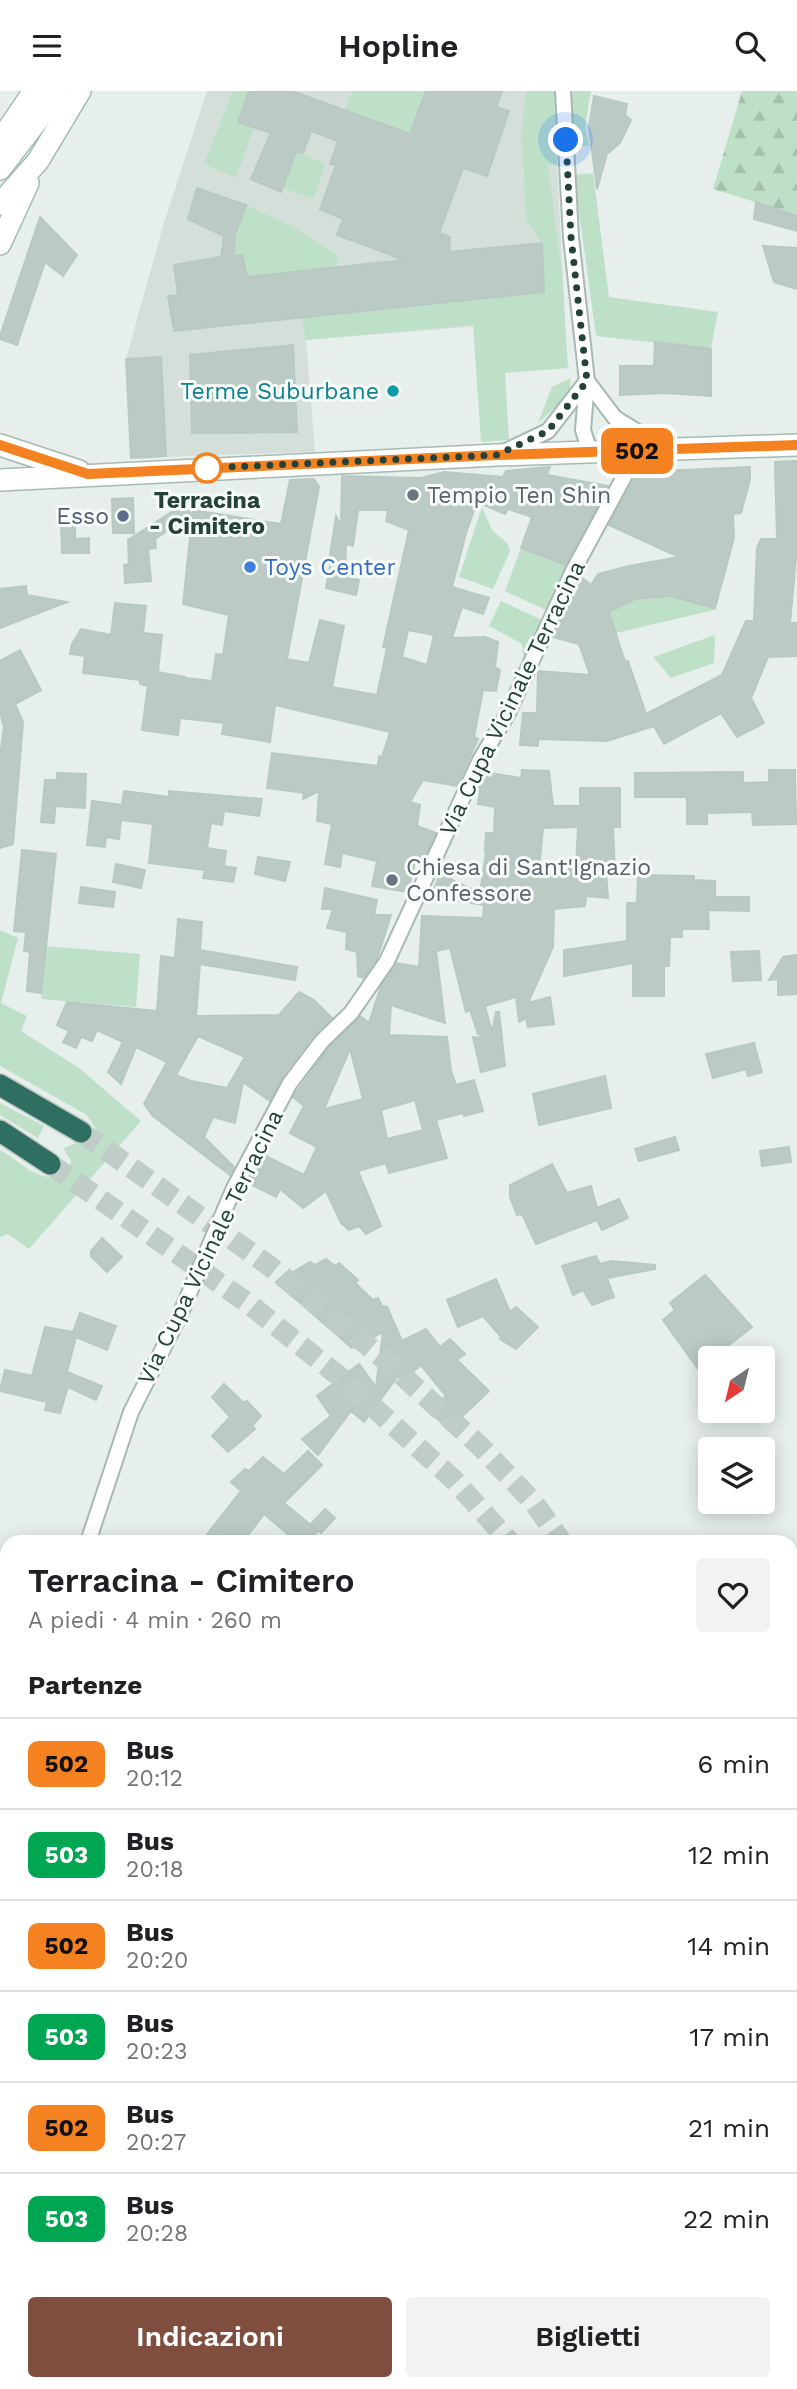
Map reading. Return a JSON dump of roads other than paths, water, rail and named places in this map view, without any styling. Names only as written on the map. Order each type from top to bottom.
[{"type":"highway","points":[[0,1085],[81,1132]]},
{"type":"highway","points":[[0,1131],[50,1164]]},
{"type":"main road","points":[[0,141],[34,91]]},
{"type":"main road","points":[[0,169],[57,91]]},
{"type":"main road","points":[[0,244],[38,161],[80,91]]},
{"type":"main road","points":[[0,204],[38,161]]},
{"type":"main road","points":[[0,445],[88,474]]},
{"type":"main road","points":[[0,480],[497,455],[797,445]]},
{"type":"street","points":[[563,91],[571,237],[587,381],[583,430],[590,452]]},
{"type":"street","points":[[587,381],[615,418],[666,450]]},
{"type":"street","points":[[497,455],[548,431],[587,381]]},
{"type":"street","name":"Via Cupa Vicinale Terracina","points":[[90,1535],[131,1412],[180,1317],[234,1188],[290,1083],[322,1041],[351,1013],[387,961],[477,765],[507,715],[573,571],[638,451]]},
{"type":"tunnel","points":[[81,1132],[271,1267],[384,1359],[480,1446],[534,1503],[557,1535]]},
{"type":"tunnel","points":[[50,1164],[249,1304],[340,1377],[453,1479],[504,1535]]},
{"type":"place","name":"Terme Suburbane","points":[[393,391]]},
{"type":"place","name":"Terracina - Cimitero","points":[[207,468]]},
{"type":"place","name":"Tempio Ten Shin","points":[[413,495]]},
{"type":"place","name":"Esso","points":[[123,516]]},
{"type":"place","name":"Toys Center","points":[[250,567]]},
{"type":"place","name":"Chiesa di Sant'Ignazio Confessore","points":[[392,880]]}]
